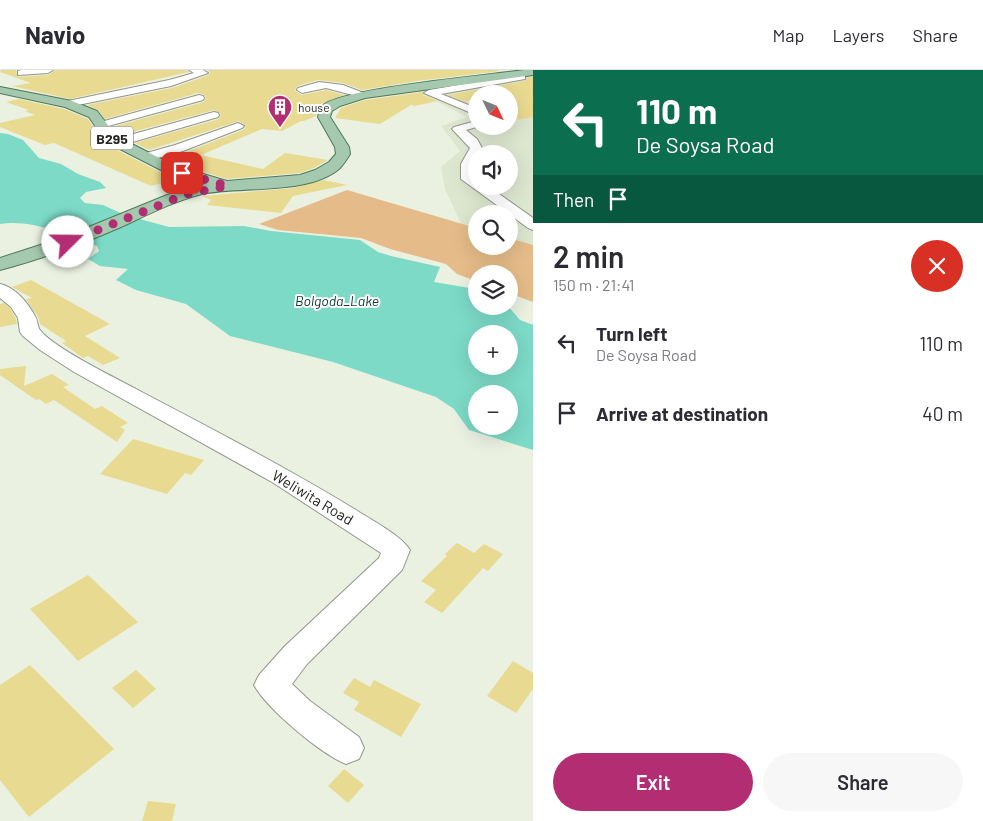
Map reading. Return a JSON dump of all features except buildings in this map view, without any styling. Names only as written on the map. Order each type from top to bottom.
[{"type":"main road","points":[[0,264],[52,249],[187,194],[228,186],[289,182],[320,172],[337,163],[344,150],[324,117],[324,112],[336,103],[364,95],[526,75]]},
{"type":"main road","name":"B295","points":[[0,90],[68,104],[93,114],[109,136],[147,157],[168,168],[228,186]]},
{"type":"street","points":[[21,73],[48,70]]},
{"type":"street","points":[[68,104],[171,83],[203,73],[194,70]]},
{"type":"street","points":[[500,70],[526,75]]},
{"type":"street","points":[[472,85],[526,75]]},
{"type":"street","points":[[302,90],[321,84],[364,95]]},
{"type":"street","points":[[468,86],[429,93],[468,109]]},
{"type":"street","points":[[101,125],[200,98]]},
{"type":"street","points":[[119,142],[214,115]]},
{"type":"street","points":[[147,157],[179,148],[238,126]]},
{"type":"street","points":[[468,126],[458,129],[474,145]]},
{"type":"street","points":[[468,162],[468,179]]},
{"type":"street","points":[[492,195],[533,225]]},
{"type":"street","name":"Weliwita Road","points":[[0,289],[18,304],[27,318],[30,332],[47,346],[81,368],[297,486],[351,518],[396,550],[392,563],[296,655],[271,684],[298,711],[346,748]]},
{"type":"shaded area","points":[[533,74],[533,281],[518,276],[518,265],[485,265],[479,263],[475,255],[518,255],[518,205],[468,205],[468,239],[445,189],[441,167],[460,151],[441,126],[467,117],[418,92]]},
{"type":"shaded area","points":[[347,190],[468,226],[468,255],[518,255],[518,241],[533,245],[533,302],[518,296],[518,265],[468,265],[468,278],[457,274],[446,264],[390,249],[361,238],[278,230],[259,224]]},
{"type":"water","name":"Bolgoda_Lake","points":[[0,133],[23,140],[39,158],[61,164],[78,174],[100,182],[106,188],[86,192],[80,198],[85,203],[103,205],[125,215],[169,227],[244,226],[271,231],[360,240],[378,252],[440,267],[434,282],[468,288],[468,315],[516,315],[520,320],[533,325],[533,450],[485,435],[518,435],[518,385],[468,385],[468,429],[454,409],[436,397],[333,362],[230,336],[186,304],[136,290],[116,280],[128,269],[100,266],[88,259],[99,251],[97,246],[37,226],[12,223],[0,224]]},
{"type":"place","name":"house","points":[[280,128]]},
{"type":"route","points":[[68,242],[187,194],[203,189],[228,186],[182,173]]}]
